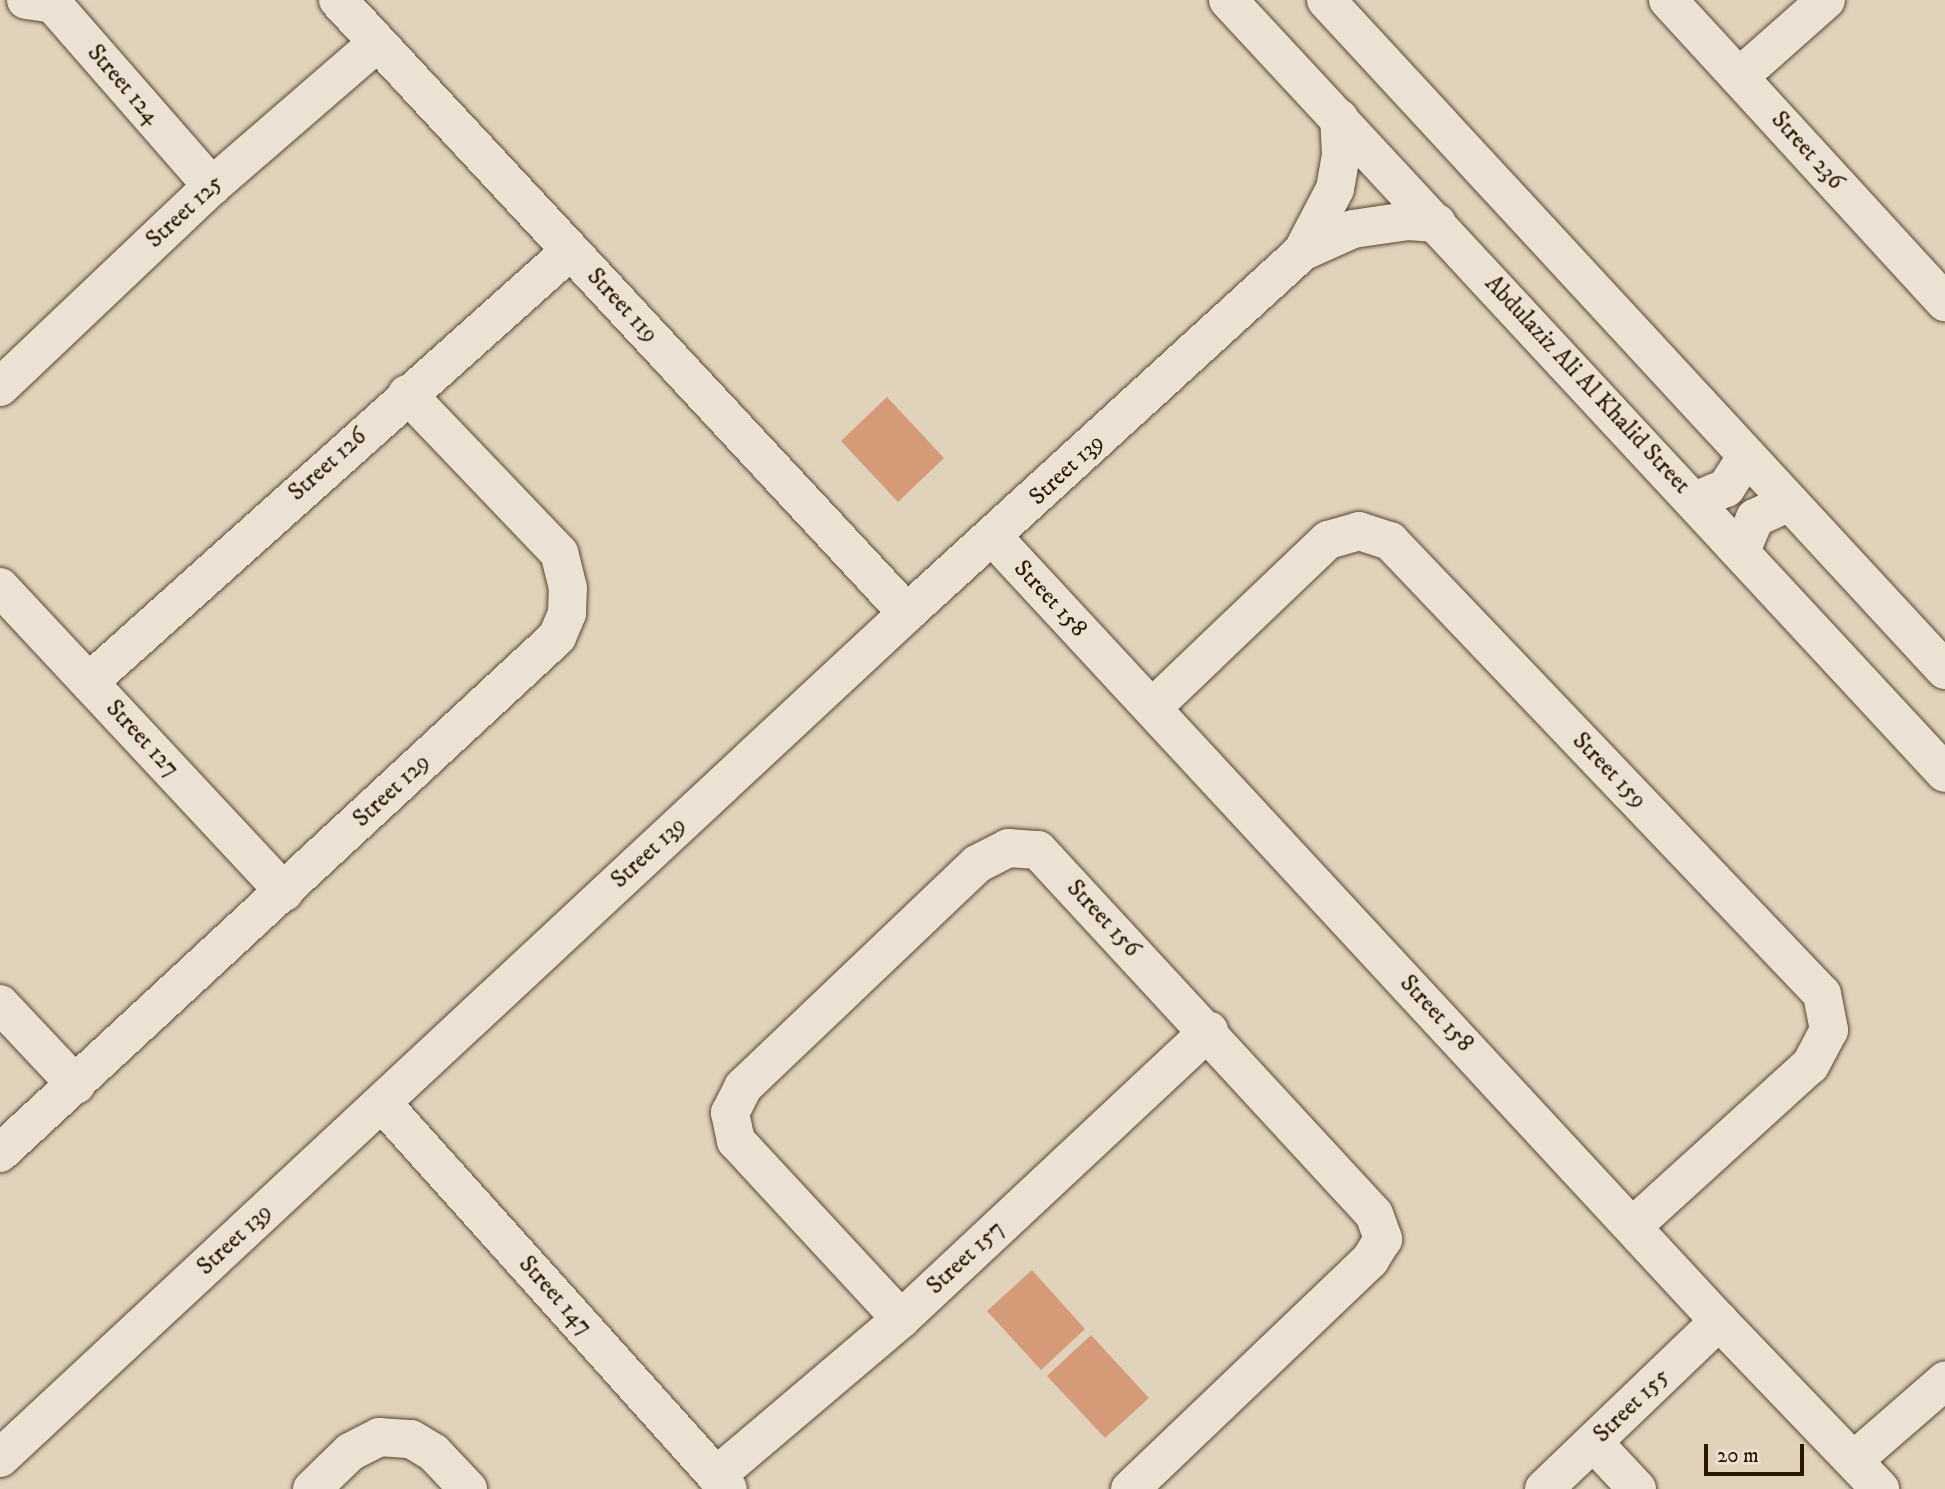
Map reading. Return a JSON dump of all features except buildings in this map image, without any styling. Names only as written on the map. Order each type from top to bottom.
[{"type":"street","points":[[0,5],[12,0]]},
{"type":"street","name":"Street 124","points":[[26,0],[53,4],[212,186]]},
{"type":"street","name":"Street 119","points":[[338,0],[907,612]]},
{"type":"street","name":"Abdulaziz Ali Al Khalid Street","points":[[1228,0],[1945,773]]},
{"type":"street","points":[[1326,0],[1945,670]]},
{"type":"street","name":"Street 236","points":[[1668,0],[1945,302]]},
{"type":"street","points":[[1739,77],[1826,0]]},
{"type":"street","name":"Street 125","points":[[0,387],[212,186],[377,43]]},
{"type":"street","name":"Street 139","points":[[1302,252],[1335,189],[1341,154],[1339,118]]},
{"type":"street","name":"Street 139","points":[[0,1458],[907,612],[994,538],[1302,252],[1353,229],[1408,221],[1437,223]]},
{"type":"street","name":"Street 126","points":[[89,682],[407,394],[570,251]]},
{"type":"street","name":"Street 129","points":[[0,1153],[558,638],[567,613],[568,588],[559,553],[407,394]]},
{"type":"street","points":[[1695,501],[1726,488],[1747,456]]},
{"type":"street","points":[[1741,551],[1755,518],[1790,502]]},
{"type":"street","name":"Street 159","points":[[1152,708],[1328,540],[1359,531],[1390,541],[1822,994],[1829,1030],[1810,1065],[1633,1226]]},
{"type":"street","name":"Street 158","points":[[994,538],[1719,1321],[1880,1489]]},
{"type":"street","name":"Street 127","points":[[0,587],[284,892]]},
{"type":"street","name":"Street 156","points":[[901,1319],[736,1141],[730,1113],[743,1087],[977,864],[1008,848],[1038,850],[1209,1031],[1374,1214],[1383,1239],[1370,1260],[1130,1489]]},
{"type":"street","points":[[0,1004],[76,1085]]},
{"type":"street","name":"Street 157","points":[[722,1482],[1209,1031]]},
{"type":"street","name":"Street 147","points":[[382,1103],[722,1482]]},
{"type":"street","name":"Street 155","points":[[1544,1489],[1719,1321]]},
{"type":"street","points":[[1854,1460],[1945,1381]]},
{"type":"street","points":[[312,1489],[351,1452],[379,1437],[411,1439],[433,1452],[468,1489]]},
{"type":"street","points":[[1594,1443],[1637,1489]]}]
